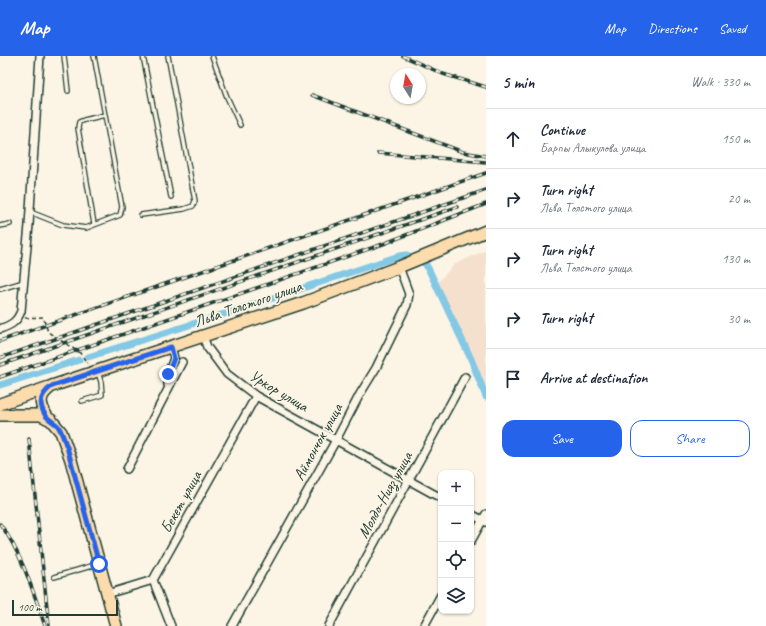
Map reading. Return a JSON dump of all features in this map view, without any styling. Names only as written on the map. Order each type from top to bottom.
[{"type":"main road","name":"Льва Толстого улица","points":[[0,404],[303,303],[398,267],[486,231]]},
{"type":"main road","points":[[46,417],[41,407],[41,401],[45,391],[52,386]]},
{"type":"main road","points":[[0,415],[41,415],[46,417],[58,427],[64,438],[71,460],[116,626]]},
{"type":"street","points":[[0,329],[12,325],[18,319],[21,311],[30,212],[40,56]]},
{"type":"street","name":"Аймончок улица","points":[[232,626],[336,440],[360,394],[376,368],[407,305],[409,294],[398,267]]},
{"type":"street","name":"Уркор улица","points":[[203,336],[207,347],[227,374],[256,396],[438,496]]},
{"type":"street","points":[[168,387],[168,374],[174,358],[171,347]]},
{"type":"street","points":[[127,469],[182,362]]},
{"type":"street","name":"Молдо-Нияз улица","points":[[329,626],[465,377]]},
{"type":"street","name":"Бекет улица","points":[[153,580],[256,396]]},
{"type":"street","points":[[474,515],[485,519],[474,536]]},
{"type":"street","points":[[107,594],[153,580],[171,626]]},
{"type":"street","points":[[424,626],[438,600]]},
{"type":"lane","points":[[64,56],[68,91]]},
{"type":"lane","points":[[30,212],[63,225],[86,228],[120,214],[122,207],[94,56]]},
{"type":"lane","points":[[143,56],[172,197]]},
{"type":"lane","points":[[141,215],[193,206],[195,201],[168,56]]},
{"type":"lane","points":[[212,56],[227,97],[240,125]]},
{"type":"lane","points":[[94,224],[78,128],[79,122],[105,114]]},
{"type":"lane","points":[[0,226],[10,224]]},
{"type":"lane","points":[[0,289],[24,282]]},
{"type":"lane","points":[[82,401],[102,395],[102,382],[98,371]]},
{"type":"lane","points":[[54,577],[99,564]]},
{"type":"path","points":[[18,319],[43,317],[48,332],[80,353],[87,364],[98,371]]},
{"type":"shaded area","points":[[486,250],[486,402],[437,283],[455,264]]},
{"type":"waterway","points":[[88,357],[237,310],[399,256],[407,255]]},
{"type":"waterway","points":[[424,262],[471,359],[486,397]]},
{"type":"waterway","points":[[0,385],[79,360]]},
{"type":"railway","points":[[403,56],[443,74],[486,87]]},
{"type":"railway","points":[[312,95],[463,152],[486,156]]},
{"type":"railway","points":[[378,153],[486,162]]},
{"type":"railway","points":[[0,341],[486,173]]},
{"type":"railway","points":[[0,358],[486,190]]},
{"type":"railway","points":[[0,377],[383,244],[486,204]]},
{"type":"railway","points":[[0,365],[457,207]]},
{"type":"railway","points":[[29,439],[49,626]]},
{"type":"railway","points":[[0,524],[8,535],[21,560],[45,626]]},
{"type":"route","points":[[99,564],[67,447],[58,427],[46,417],[41,407],[43,395],[45,391],[52,386],[171,347],[174,358],[168,374]]}]
